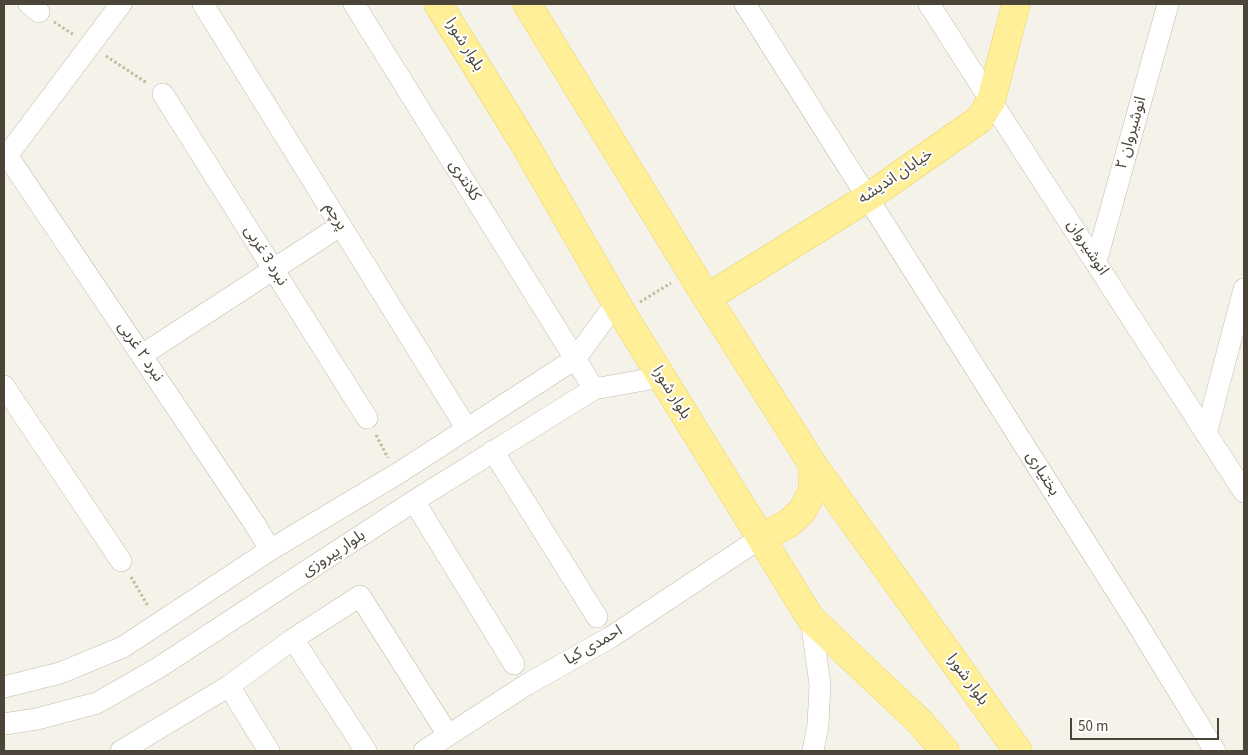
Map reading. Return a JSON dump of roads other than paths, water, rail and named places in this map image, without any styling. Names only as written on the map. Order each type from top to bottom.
[{"type":"main road","name":"بلوار شورا","points":[[438,4],[524,143],[619,308],[812,619],[920,722],[945,751]]},
{"type":"main road","name":"بلوار شورا","points":[[526,4],[707,298],[813,465],[1018,751]]},
{"type":"main road","name":"خیابان اندیشه","points":[[707,298],[867,198],[980,119],[991,101],[1016,4]]},
{"type":"main road","points":[[762,537],[788,524],[802,511],[813,490],[813,465]]},
{"type":"street","points":[[5,156],[120,4]]},
{"type":"street","name":"پرچم","points":[[203,4],[467,429]]},
{"type":"street","name":"کلانتری","points":[[354,4],[594,389]]},
{"type":"street","name":"بختیاری","points":[[744,4],[1131,614],[1215,751]]},
{"type":"street","name":"انوشیروان","points":[[930,4],[1244,492]]},
{"type":"street","name":"انوشیروان ۲","points":[[1096,262],[1168,4]]},
{"type":"street","name":"نبرد 3 غربی","points":[[163,94],[366,418]]},
{"type":"street","name":"نبرد ۲ غربی","points":[[5,156],[142,355],[251,518],[270,550]]},
{"type":"street","points":[[142,355],[340,226]]},
{"type":"street","points":[[1206,434],[1244,289]]},
{"type":"street","points":[[4,686],[60,673],[122,647],[270,550],[397,474],[575,358],[619,308]]},
{"type":"street","name":"بلوار پیروزی","points":[[4,724],[37,719],[97,703],[158,668],[414,501],[594,389],[661,377]]},
{"type":"street","points":[[4,386],[121,561]]},
{"type":"street","points":[[494,451],[598,617]]},
{"type":"street","points":[[414,501],[514,664]]},
{"type":"street","name":"احمدی کیا","points":[[424,751],[526,685],[611,638],[762,537]]},
{"type":"street","points":[[121,751],[229,686],[293,640],[360,596],[448,735]]},
{"type":"street","points":[[812,619],[820,684],[818,725],[813,751]]},
{"type":"street","points":[[293,640],[366,751]]},
{"type":"street","points":[[229,686],[269,751]]}]
